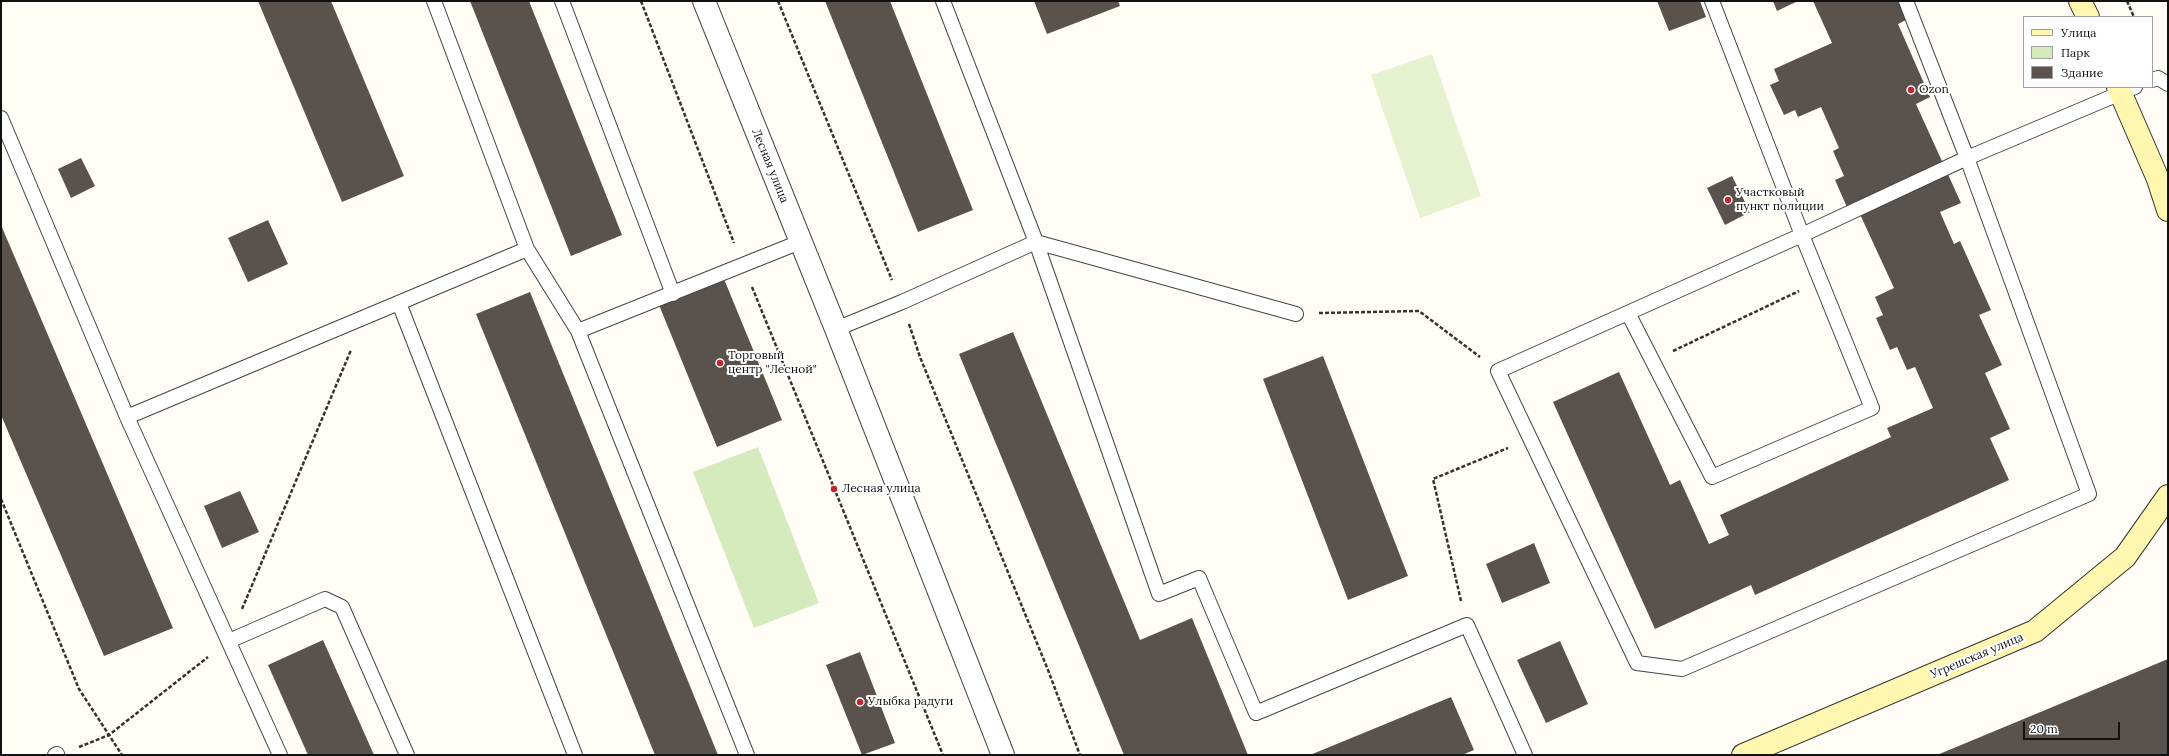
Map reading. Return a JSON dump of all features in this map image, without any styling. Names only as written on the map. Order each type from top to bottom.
[{"type":"main road","points":[[2080,1],[2088,16]]},
{"type":"main road","points":[[2125,89],[2168,210]]},
{"type":"main road","name":"Угрешская улица","points":[[1743,755],[2035,631],[2125,557],[2168,496]]},
{"type":"street","name":"Лесная улица","points":[[704,1],[836,329],[1003,755]]},
{"type":"lane","points":[[434,1],[527,249],[578,331],[747,755]]},
{"type":"lane","points":[[562,1],[673,294]]},
{"type":"lane","points":[[943,1],[1036,242],[1158,594],[1199,578],[1256,713],[1467,625],[1525,755]]},
{"type":"lane","points":[[1628,312],[1712,477],[1872,408],[1802,235],[1712,1]]},
{"type":"lane","points":[[1906,1],[1967,158],[2089,494],[1682,669],[1637,663],[1498,371],[1802,235],[1967,158],[2125,89]]},
{"type":"lane","points":[[2153,80],[2158,78],[2168,84]]},
{"type":"lane","points":[[1,118],[127,417],[280,755]]},
{"type":"lane","points":[[578,331],[800,242]]},
{"type":"lane","points":[[836,329],[902,302],[1036,242],[1296,314]]},
{"type":"lane","points":[[127,417],[527,249]]},
{"type":"lane","points":[[399,303],[575,755]]},
{"type":"lane","points":[[229,641],[325,599],[342,607],[407,755]]},
{"type":"path","points":[[641,1],[742,265],[943,755]]},
{"type":"path","points":[[778,1],[902,302],[920,356],[1048,670],[1080,755]]},
{"type":"path","points":[[2128,1],[2134,16]]},
{"type":"path","points":[[1653,360],[1821,281]]},
{"type":"path","points":[[1296,314],[1419,311],[1498,371]]},
{"type":"path","points":[[56,755],[109,735],[229,641],[365,317]]},
{"type":"path","points":[[1467,625],[1433,479],[1530,438]]},
{"type":"path","points":[[1,499],[79,689],[122,755]]},
{"type":"green space","points":[[1432,54],[1481,196],[1420,218],[1371,75]]},
{"type":"green space","points":[[758,447],[819,603],[754,628],[693,472]]},
{"type":"building","points":[[258,1],[331,1],[404,176],[342,202]]},
{"type":"building","points":[[470,1],[529,1],[622,235],[571,256]]},
{"type":"building","points":[[825,1],[890,1],[973,210],[918,232]]},
{"type":"building","points":[[1034,1],[1118,1],[1120,6],[1047,34]]},
{"type":"building","points":[[1657,1],[1700,1],[1706,17],[1669,31]]},
{"type":"building","points":[[1773,1],[1798,1],[1777,11]]},
{"type":"building","points":[[1813,1],[1900,1],[1908,19],[1898,24],[1930,97],[1916,104],[1961,203],[1940,212],[1954,244],[1960,241],[1991,310],[1979,315],[2002,365],[1985,373],[2010,429],[1990,438],[2009,480],[1755,595],[1751,585],[1655,629],[1553,402],[1619,372],[1670,485],[1680,480],[1709,544],[1729,535],[1720,515],[1891,437],[1887,428],[1933,408],[1915,367],[1907,370],[1897,347],[1890,350],[1876,318],[1883,315],[1875,297],[1894,288],[1858,210],[1850,214],[1835,180],[1844,176],[1833,151],[1839,148],[1821,107],[1798,117],[1795,110],[1784,115],[1770,85],[1779,81],[1774,69],[1832,43]]},
{"type":"building","points":[[81,158],[95,186],[71,198],[58,169]]},
{"type":"building","name":"Участковый пункт полиции","points":[[1732,176],[1750,212],[1725,225],[1707,188]]},
{"type":"building","points":[[268,220],[288,264],[248,282],[228,238]]},
{"type":"building","points":[[1,225],[173,628],[104,656],[1,415]]},
{"type":"building","name":"Торговый центр \"Лесной\"","points":[[724,279],[782,420],[717,447],[659,305]]},
{"type":"building","points":[[530,292],[718,755],[655,755],[476,314]]},
{"type":"building","points":[[1013,332],[1140,640],[1192,618],[1248,755],[1124,755],[959,354]]},
{"type":"building","points":[[1323,356],[1408,576],[1348,600],[1263,379]]},
{"type":"building","points":[[240,491],[259,532],[222,548],[204,506]]},
{"type":"building","points":[[1534,543],[1550,583],[1502,603],[1486,564]]},
{"type":"building","points":[[323,640],[374,755],[308,755],[268,665]]},
{"type":"building","points":[[1560,641],[1588,704],[1546,723],[1517,660]]},
{"type":"building","points":[[860,652],[895,743],[862,755],[826,665]]},
{"type":"building","points":[[2168,659],[2168,755],[1937,755]]},
{"type":"building","points":[[1451,697],[1474,750],[1462,755],[1310,755]]},
{"type":"place","name":"Ozon","points":[[1911,90]]},
{"type":"place","name":"Участковый пункт полиции","points":[[1728,200]]},
{"type":"place","name":"Торговый центр \"Лесной\"","points":[[720,363]]},
{"type":"place","name":"Лесная улица","points":[[834,489]]},
{"type":"place","name":"Улыбка радуги","points":[[860,702]]}]
